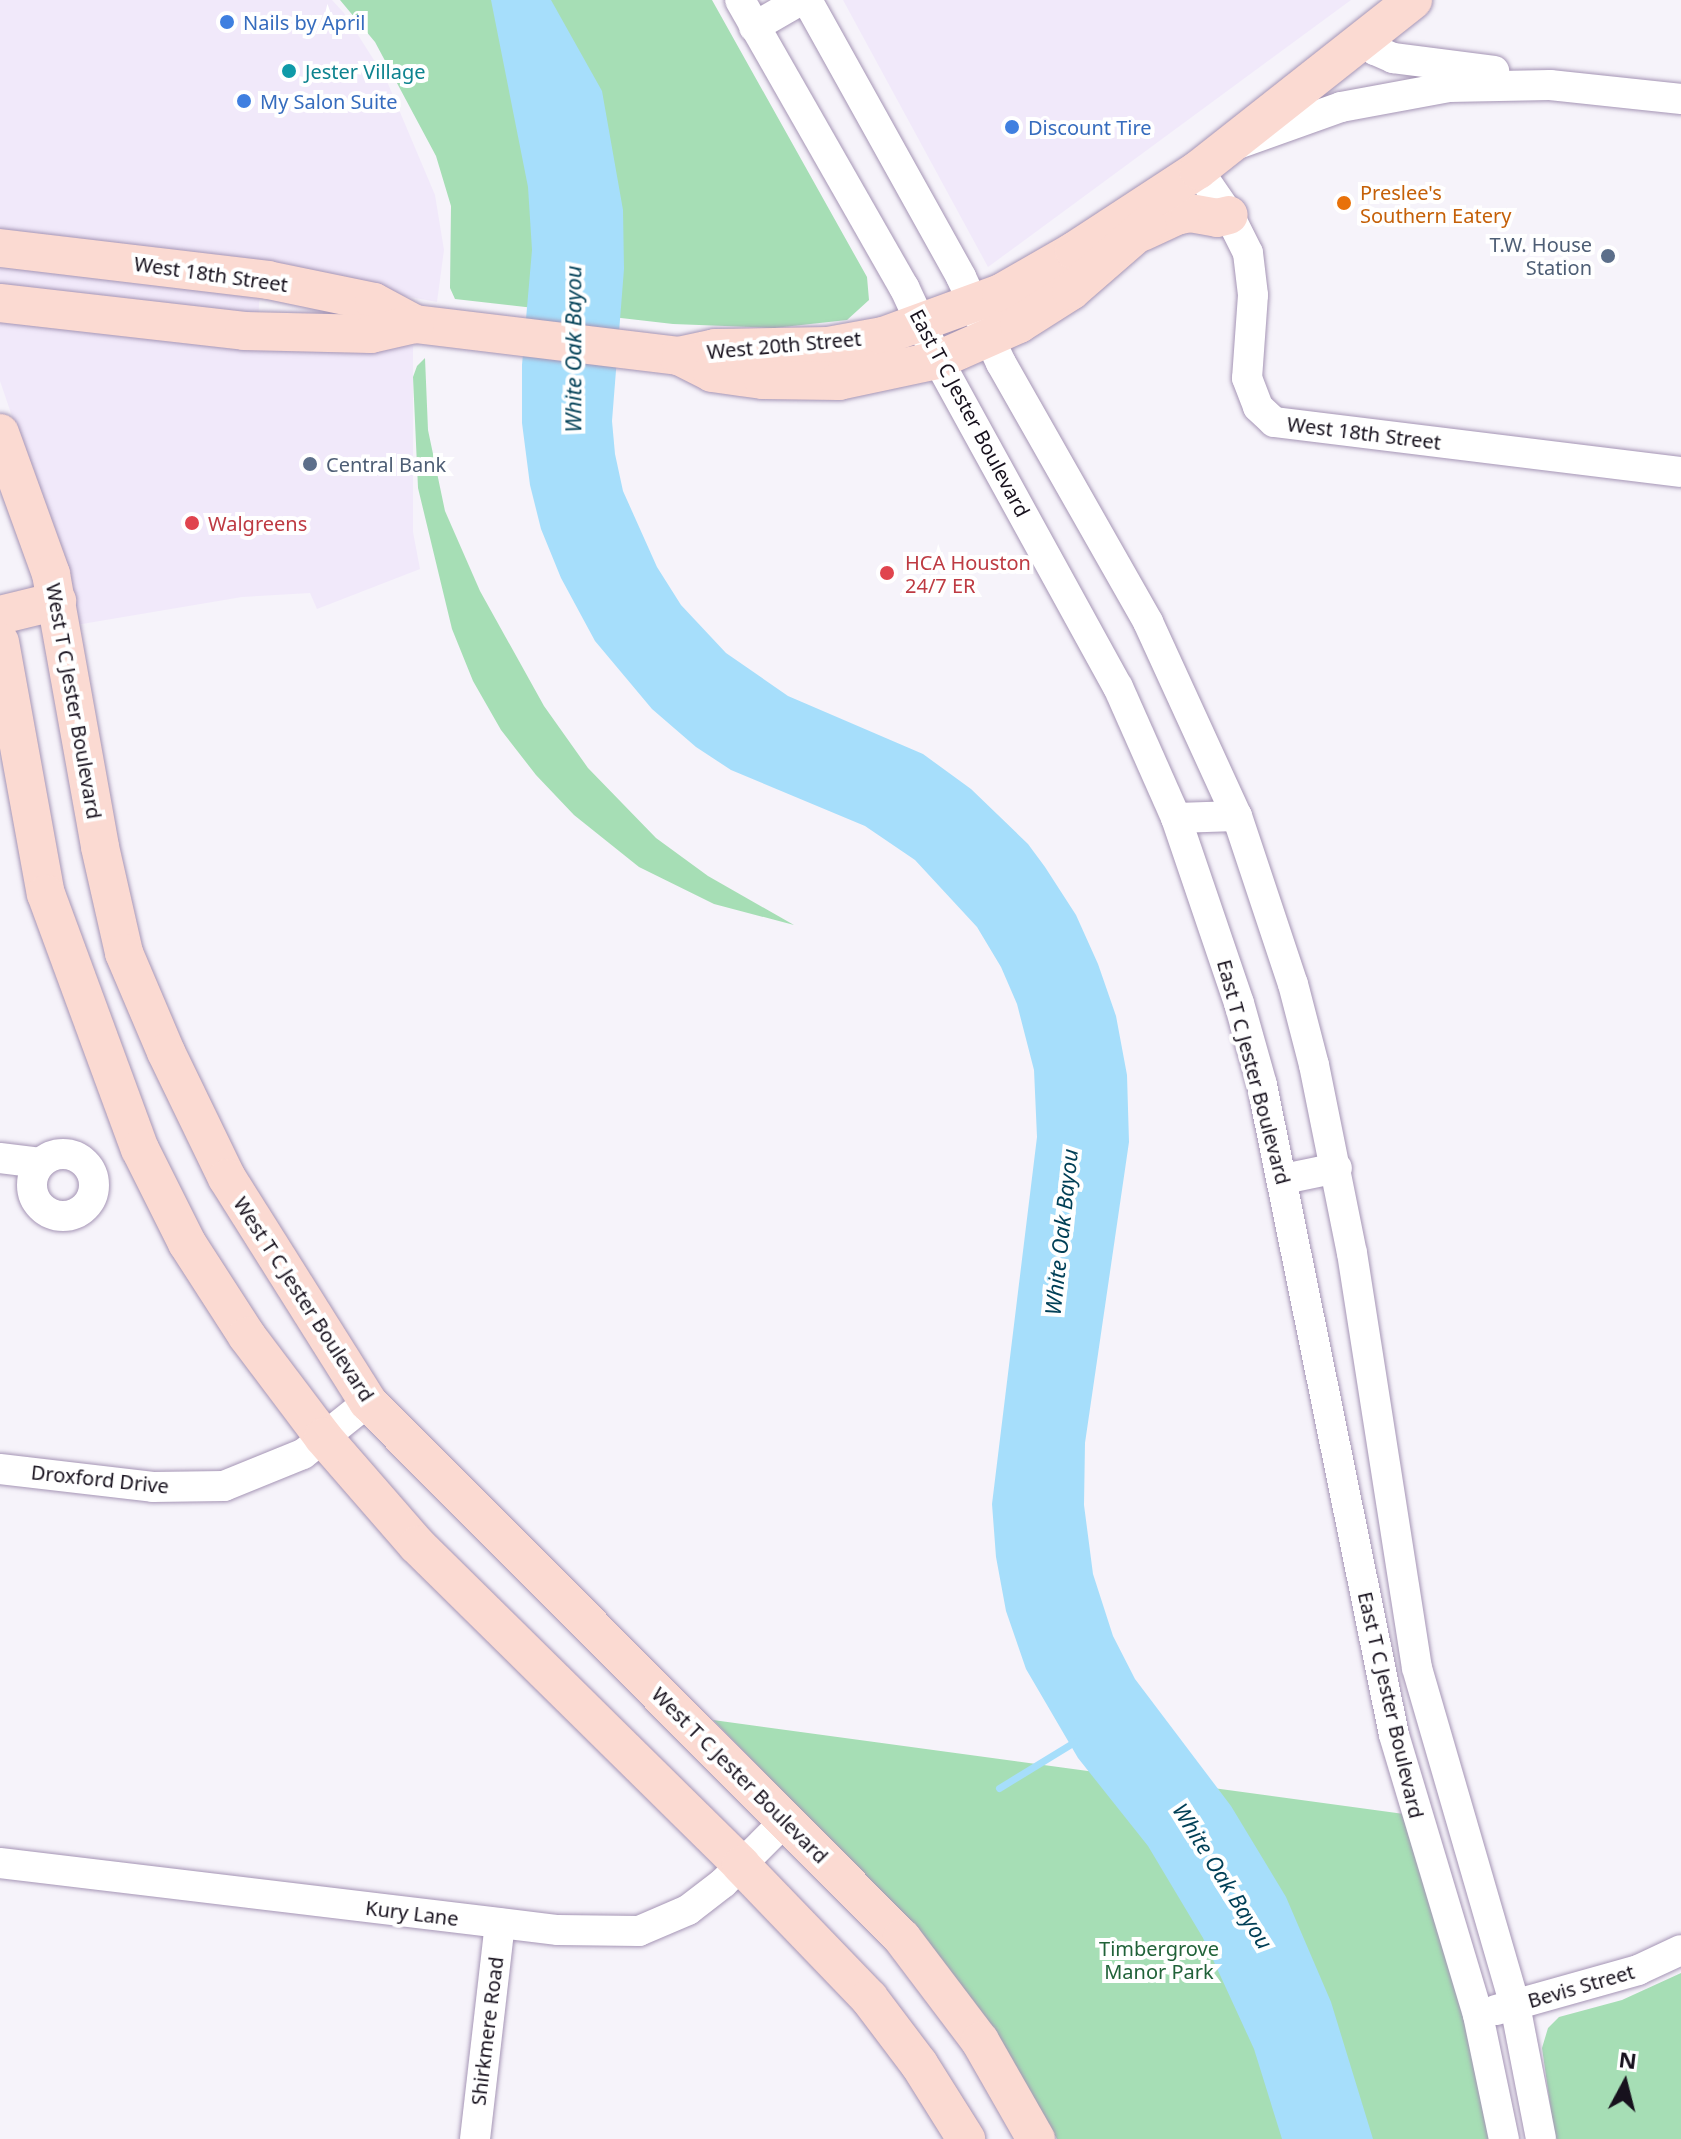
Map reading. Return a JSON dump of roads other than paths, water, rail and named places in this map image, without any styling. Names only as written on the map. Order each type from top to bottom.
[{"type":"main road","name":"West 20th Street","points":[[672,355],[712,373],[763,380],[839,381],[938,360],[1074,251],[1212,159],[1413,0]]},
{"type":"main road","name":"West 20th Street","points":[[672,355],[715,348],[828,346],[883,336],[922,324],[1019,324],[1071,291],[1142,232],[1212,159]]},
{"type":"main road","points":[[1142,232],[1190,213],[1217,218],[1229,215]]},
{"type":"main road","name":"West 18th Street","points":[[0,248],[268,280],[374,302],[415,324]]},
{"type":"main road","name":"West 18th Street","points":[[0,303],[244,331],[371,334],[415,324],[672,355]]},
{"type":"main road","name":"West T C Jester Boulevard","points":[[0,433],[23,488],[57,601],[100,847],[124,953],[166,1052],[227,1178],[368,1402],[902,1938],[980,2041],[1036,2139]]},
{"type":"main road","points":[[0,615],[57,601]]},
{"type":"main road","points":[[0,642],[46,894],[140,1149],[187,1243],[247,1336],[323,1437],[417,1545],[741,1865],[869,1998],[919,2064],[966,2139]]},
{"type":"main road","points":[[110,1067],[166,1052]]},
{"type":"street","name":"East T C Jester Boulevard","points":[[740,0],[904,287],[938,360],[1118,687],[1176,818],[1239,1003],[1284,1179],[1394,1735],[1478,2015],[1504,2139]]},
{"type":"street","name":"East T C Jester Boulevard","points":[[804,0],[1148,622],[1237,816],[1293,984],[1337,1168],[1401,1585],[1417,1668],[1515,2005],[1541,2139]]},
{"type":"street","points":[[754,27],[804,0]]},
{"type":"street","points":[[1364,39],[1375,50],[1393,58],[1510,73],[1550,85]]},
{"type":"street","points":[[1212,159],[1374,99],[1449,87],[1550,85],[1681,99]]},
{"type":"street","name":"West 18th Street","points":[[1212,159],[1229,215],[1240,233],[1251,273],[1247,378],[1258,407],[1274,422],[1681,472]]},
{"type":"street","points":[[1176,818],[1237,816]]},
{"type":"street","points":[[0,1158],[41,1163]]},
{"type":"street","points":[[1284,1179],[1337,1168]]},
{"type":"street","name":"Droxford Drive","points":[[0,1469],[153,1487],[224,1486],[303,1454],[368,1402]]},
{"type":"street","points":[[1364,1591],[1401,1585]]},
{"type":"street","name":"Kury Lane","points":[[0,1863],[558,1930],[639,1931],[688,1910],[741,1865],[786,1820]]},
{"type":"street","name":"Shirkmere Road","points":[[475,2139],[500,1923]]},
{"type":"street","name":"Bevis Street","points":[[1478,2015],[1638,1970],[1681,1950]]},
{"type":"water","name":"White Oak Bayou","points":[[491,0],[551,0],[602,91],[623,210],[624,269],[612,421],[615,454],[623,491],[657,567],[681,605],[726,653],[788,696],[923,754],[971,789],[1028,844],[1045,867],[1076,915],[1098,964],[1116,1016],[1127,1075],[1129,1142],[1085,1443],[1084,1505],[1093,1574],[1113,1636],[1135,1679],[1231,1806],[1286,1897],[1331,2002],[1373,2139],[1282,2139],[1254,2049],[1203,1938],[1148,1846],[1078,1758],[1026,1669],[1006,1611],[996,1557],[992,1504],[1037,1137],[1034,1070],[1017,1004],[1001,967],[977,927],[915,860],[865,826],[731,770],[696,747],[652,709],[595,641],[561,578],[541,529],[530,485],[522,423],[522,365],[532,250],[528,187]]},
{"type":"waterway","points":[[999,1788],[1076,1741]]},
{"type":"place","name":"Nails by April","points":[[227,22]]},
{"type":"place","name":"Jester Village","points":[[289,71]]},
{"type":"place","name":"My Salon Suite","points":[[244,101]]},
{"type":"place","name":"Discount Tire","points":[[1012,127]]},
{"type":"place","name":"Preslee's Southern Eatery","points":[[1344,203]]},
{"type":"place","name":"T.W. House Station","points":[[1608,256]]},
{"type":"place","name":"Central Bank","points":[[310,464]]},
{"type":"place","name":"Walgreens","points":[[192,523]]},
{"type":"place","name":"HCA Houston 24/7 ER","points":[[887,573]]},
{"type":"park label","name":"Timbergrove Manor Park","points":[[1159,1960]]}]
